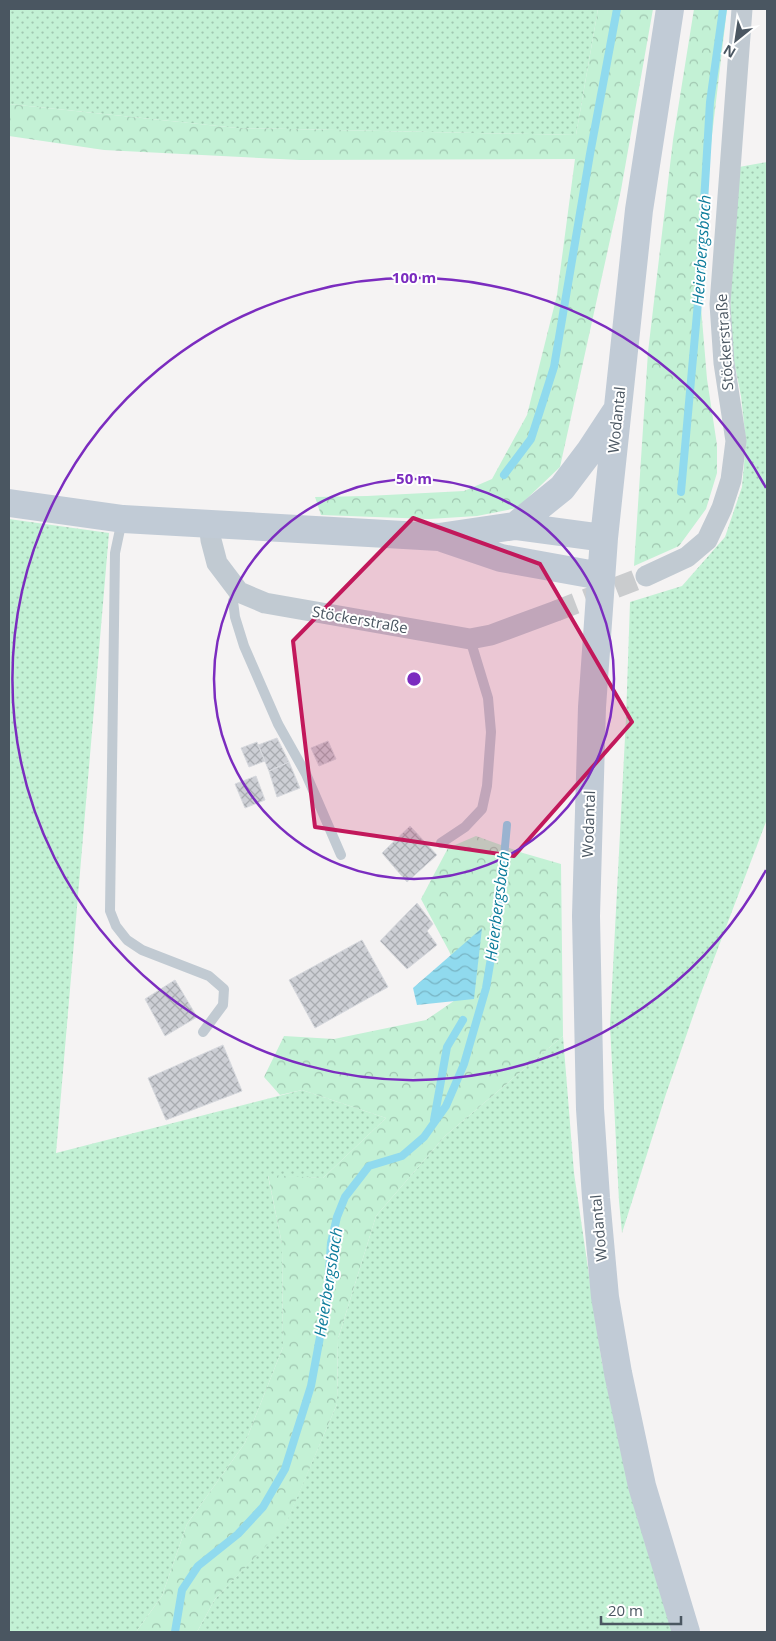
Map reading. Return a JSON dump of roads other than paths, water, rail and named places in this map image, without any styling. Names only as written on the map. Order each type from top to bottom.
[{"type":"main road","name":"Wodantal","points":[[670,9],[639,210],[604,538],[592,707],[586,916],[590,1109],[605,1297],[618,1373],[642,1486],[686,1632]]},
{"type":"main road","points":[[516,526],[562,488],[590,451],[618,408]]},
{"type":"main road","points":[[9,503],[123,519],[439,537],[516,526],[604,538]]},
{"type":"main road","points":[[439,537],[501,558],[601,576]]},
{"type":"street","name":"Stöckerstraße","points":[[646,576],[687,557],[707,540],[722,508],[731,480],[736,441],[724,363],[720,304],[742,9]]},
{"type":"street","name":"Stöckerstraße","points":[[209,523],[217,563],[239,592],[264,604],[470,639],[491,635],[556,611]]},
{"type":"lane","points":[[123,519],[115,554],[110,911],[116,926],[127,940],[142,950],[209,976],[224,989],[223,1005],[203,1032]]},
{"type":"lane","points":[[239,592],[233,601],[235,617],[244,646],[278,724],[306,774],[341,855]]},
{"type":"lane","points":[[441,843],[465,827],[482,809],[487,786],[491,732],[488,698],[470,639]]},
{"type":"water","points":[[482,928],[474,999],[417,1005],[413,988]]},
{"type":"waterway","points":[[504,475],[531,439],[554,367],[617,9]]},
{"type":"waterway","name":"Heierbergsbach","points":[[681,492],[698,302],[710,102],[723,9]]},
{"type":"waterway","name":"Heierbergsbach","points":[[175,1632],[182,1590],[198,1566],[238,1534],[263,1507],[285,1469],[311,1386],[327,1299],[331,1243],[337,1217],[345,1197],[369,1166],[402,1156],[424,1137],[446,1106],[464,1064],[486,988],[499,910],[507,825]]},
{"type":"waterway","points":[[434,1120],[447,1047],[463,1020]]},
{"type":"tunnel","points":[[556,611],[646,576]]}]
